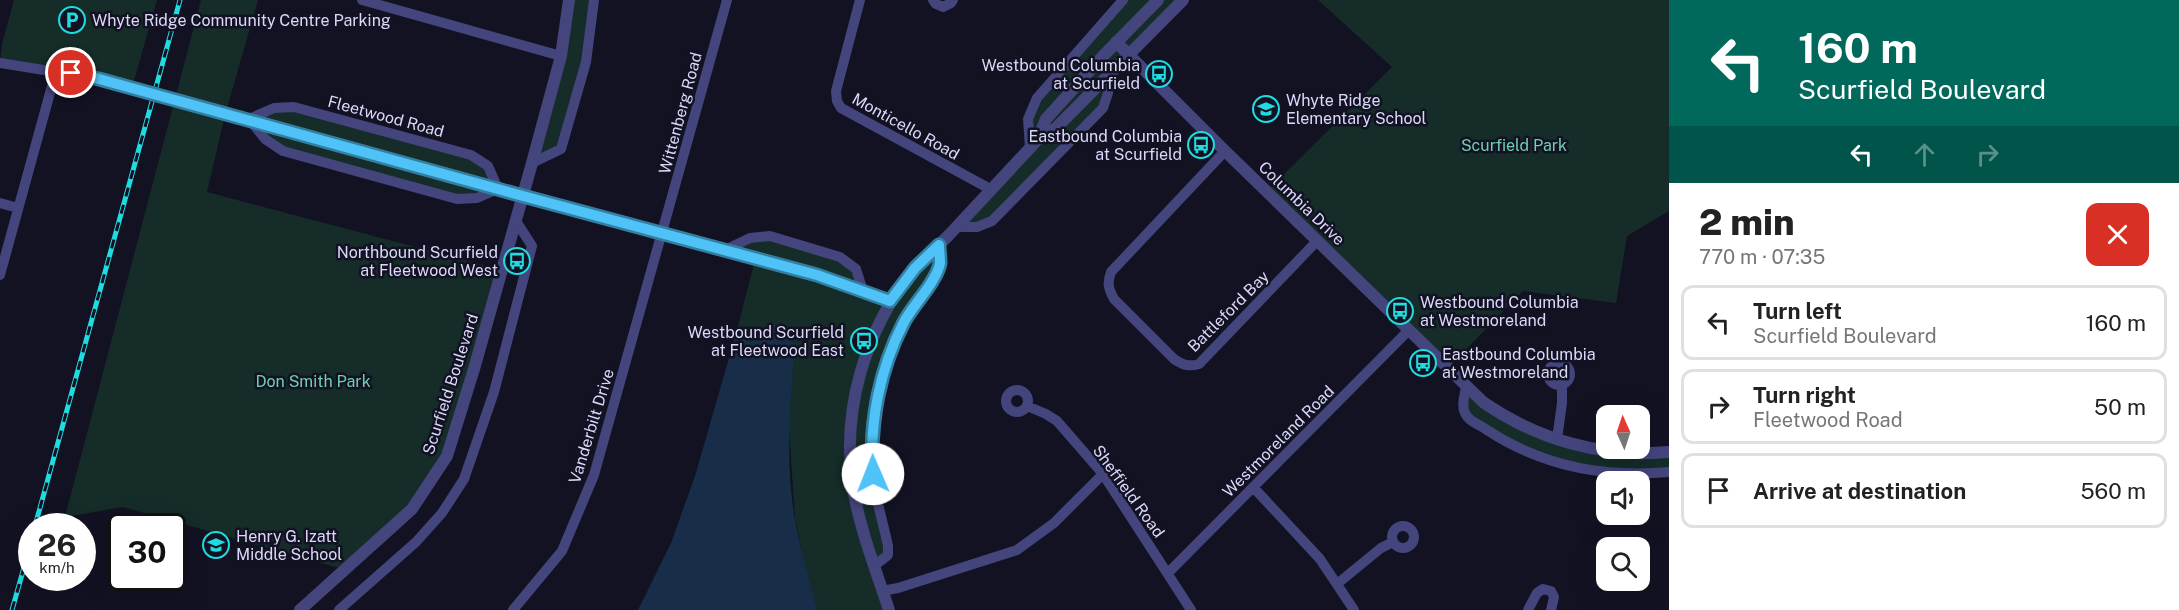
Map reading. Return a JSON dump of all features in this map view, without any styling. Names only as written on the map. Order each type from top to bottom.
[{"type":"street","points":[[362,0],[561,56]]},
{"type":"street","name":"Scurfield Boulevard","points":[[300,610],[412,509],[447,456],[474,369],[561,56],[569,0]]},
{"type":"street","points":[[532,163],[561,149],[586,62],[594,0]]},
{"type":"street","name":"Wittenberg Road","points":[[662,233],[727,0]]},
{"type":"street","name":"Monticello Road","points":[[860,0],[836,91],[837,101],[841,108],[992,190]]},
{"type":"street","points":[[933,0],[943,7],[953,0]]},
{"type":"street","points":[[1033,144],[1028,119],[1037,98],[1122,0]]},
{"type":"street","points":[[889,610],[873,566],[853,487],[850,438],[855,394],[869,346],[890,301],[915,268],[992,190],[1033,144],[1046,120],[1116,42],[1158,0]]},
{"type":"street","points":[[1033,144],[1056,128],[1183,0]]},
{"type":"street","name":"Columbia Drive","points":[[1116,42],[1483,402],[1503,416],[1534,431],[1583,448],[1613,452],[1669,452]]},
{"type":"street","points":[[0,63],[56,70],[99,79],[817,275],[890,301]]},
{"type":"street","points":[[0,275],[56,70]]},
{"type":"street","points":[[956,227],[977,227],[992,221],[1103,108],[1108,93],[1106,78]]},
{"type":"street","name":"Fleetwood Road","points":[[249,120],[274,108],[294,107],[471,155],[488,166],[498,189]]},
{"type":"street","points":[[249,120],[265,139],[283,151],[457,199],[477,198],[498,189]]},
{"type":"street","name":"Battleford Bay","points":[[1225,151],[1112,272],[1108,281],[1108,289],[1114,299],[1174,359],[1182,365],[1199,364],[1317,241]]},
{"type":"street","points":[[0,203],[18,208]]},
{"type":"street","points":[[339,610],[416,542],[442,513],[464,479],[494,392],[532,246],[516,221]]},
{"type":"street","name":"Vanderbilt Drive","points":[[513,610],[562,551],[594,475],[662,233]]},
{"type":"street","points":[[725,250],[750,238],[770,236],[840,257],[856,269],[863,291]]},
{"type":"street","points":[[873,566],[888,555],[874,486],[872,462],[877,401],[882,379],[904,323],[940,264],[939,245]]},
{"type":"street","name":"Westmoreland Road","points":[[1168,573],[1409,330]]},
{"type":"street","points":[[1557,439],[1562,385]]},
{"type":"street","points":[[1466,386],[1463,410],[1467,417],[1499,438],[1530,453],[1574,467],[1613,474],[1669,472]]},
{"type":"street","name":"Sheffield Road","points":[[1027,406],[1046,414],[1057,422],[1103,474],[1191,610]]},
{"type":"street","points":[[882,591],[1017,550],[1054,523],[1103,474]]},
{"type":"street","points":[[1253,487],[1320,559],[1354,610]]},
{"type":"street","points":[[1337,584],[1380,548],[1393,542]]},
{"type":"street","points":[[1528,610],[1537,593],[1543,589],[1551,591],[1554,597],[1551,610]]},
{"type":"green space","points":[[14,0],[157,0],[132,88],[0,64],[2,44]]},
{"type":"green space","name":"Don Smith Park","points":[[201,0],[258,0],[225,115],[207,192],[503,270],[447,456],[412,509],[346,570],[186,525],[186,513],[144,513],[123,507],[88,513],[66,513]]},
{"type":"green space","points":[[569,0],[594,0],[586,62],[561,149],[532,163]]},
{"type":"green space","points":[[1123,0],[1183,0],[1106,78],[1103,108],[992,221],[956,227],[1030,148],[1028,119],[1037,98]]},
{"type":"green space","name":"Scurfield Park","points":[[1318,0],[1669,0],[1669,211],[1627,236],[1616,303],[1523,291],[1448,368],[1267,191],[1392,67]]},
{"type":"green space","points":[[294,107],[471,155],[488,166],[498,189],[457,199],[283,151],[249,119]]},
{"type":"green space","points":[[770,236],[840,257],[856,269],[863,291],[890,301],[939,245],[940,264],[918,300],[882,379],[872,436],[888,546],[874,566],[890,610],[818,610],[805,566],[795,518],[789,428],[791,387],[754,330],[735,337],[755,260],[725,250]]},
{"type":"green space","points":[[1466,386],[1483,402],[1557,439],[1596,444],[1596,459],[1650,459],[1650,450],[1669,452],[1669,472],[1601,471],[1530,454],[1467,417]]},
{"type":"water","points":[[775,324],[795,344],[789,432],[790,476],[795,520],[818,610],[638,610],[671,543],[695,476],[735,337]]},
{"type":"railway","points":[[39,513],[180,0]]},
{"type":"railway","points":[[12,610],[18,589]]},
{"type":"place","name":"Whyte Ridge Community Centre Parking","points":[[72,20]]},
{"type":"place","name":"Westbound Columbia at Scurfield","points":[[1159,74]]},
{"type":"place","name":"Whyte Ridge Elementary School","points":[[1266,109]]},
{"type":"place","name":"Eastbound Columbia at Scurfield","points":[[1201,145]]},
{"type":"place","name":"Northbound Scurfield at Fleetwood West","points":[[517,261]]},
{"type":"place","name":"Westbound Columbia at Westmoreland","points":[[1400,311]]},
{"type":"place","name":"Westbound Scurfield at Fleetwood East","points":[[864,341]]},
{"type":"place","name":"Eastbound Columbia at Westmoreland","points":[[1423,363]]},
{"type":"place","name":"Henry G. Izatt Middle School","points":[[216,545]]},
{"type":"route","points":[[71,73],[817,275],[890,301],[915,268],[939,245],[940,264],[904,323],[882,379],[875,412],[873,474]]}]
